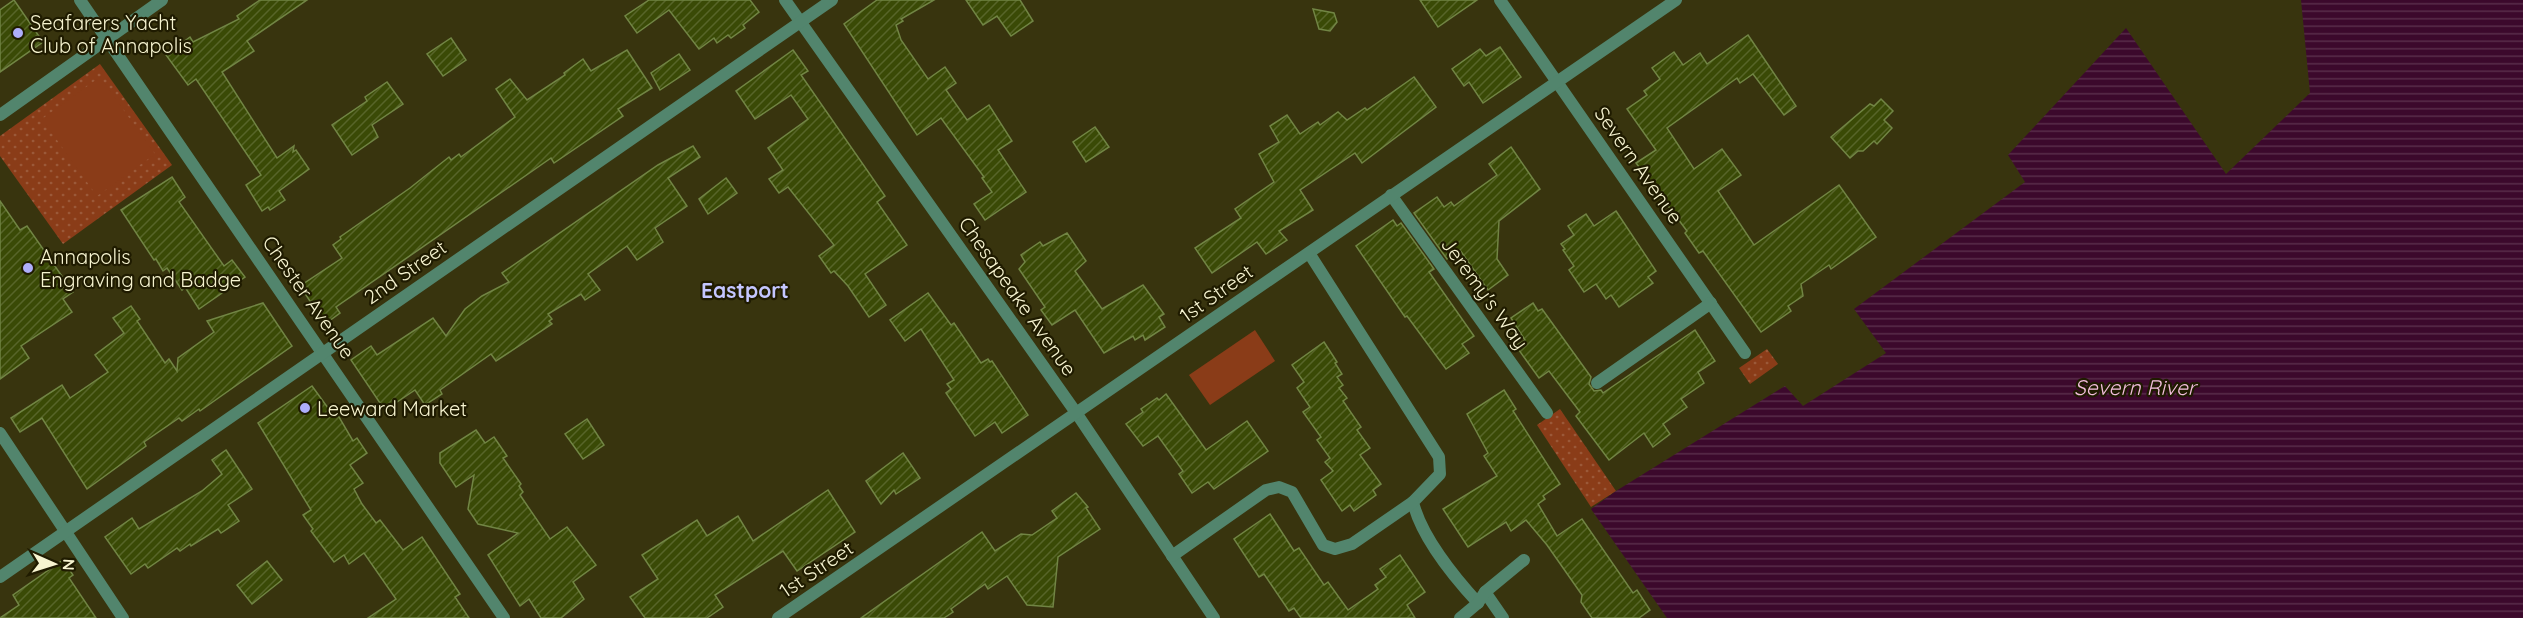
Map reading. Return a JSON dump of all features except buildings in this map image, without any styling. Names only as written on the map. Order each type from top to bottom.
[{"type":"street","name":"Chester Avenue","points":[[80,0],[504,618]]},
{"type":"street","points":[[0,115],[162,0]]},
{"type":"street","name":"Chesapeake Avenue","points":[[785,0],[1077,414],[1215,618]]},
{"type":"street","name":"2nd Street","points":[[0,577],[832,0]]},
{"type":"street","name":"Severn Avenue","points":[[1500,0],[1745,353]]},
{"type":"street","name":"1st Street","points":[[778,618],[1676,0]]},
{"type":"street","name":"Jeremy's Way","points":[[1391,195],[1547,413]]},
{"type":"street","points":[[1172,556],[1266,490],[1279,487],[1292,492],[1323,545],[1335,549],[1352,544],[1413,502],[1440,474],[1439,457],[1308,253]]},
{"type":"street","points":[[1597,383],[1711,303]]},
{"type":"street","points":[[0,433],[123,618]]},
{"type":"street","points":[[1413,502],[1417,519],[1461,584],[1481,597],[1503,618]]},
{"type":"street","points":[[1460,618],[1524,560]]},
{"type":"shaded area","points":[[100,64],[172,165],[63,244],[0,156],[0,136]]},
{"type":"shaded area","points":[[100,77],[155,154],[97,196],[42,119]]},
{"type":"shaded area","points":[[1255,330],[1275,361],[1210,405],[1189,375]]},
{"type":"shaded area","points":[[1767,349],[1778,364],[1750,384],[1739,368]]},
{"type":"shaded area","points":[[1560,409],[1616,491],[1591,507],[1537,425]]},
{"type":"water","name":"Severn River","points":[[2301,0],[2523,0],[2523,618],[1667,618],[1591,509],[1616,491],[1785,386],[1803,406],[1886,353],[1854,309],[2025,182],[2008,155],[2126,28],[2226,174],[2310,93]]},
{"type":"place","name":"Seafarers Yacht Club of Annapolis","points":[[18,33]]},
{"type":"place","name":"Annapolis Engraving and Badge","points":[[28,268]]},
{"type":"place","name":"Leeward Market","points":[[305,408]]},
{"type":"district","name":"Eastport","points":[[745,290]]}]
